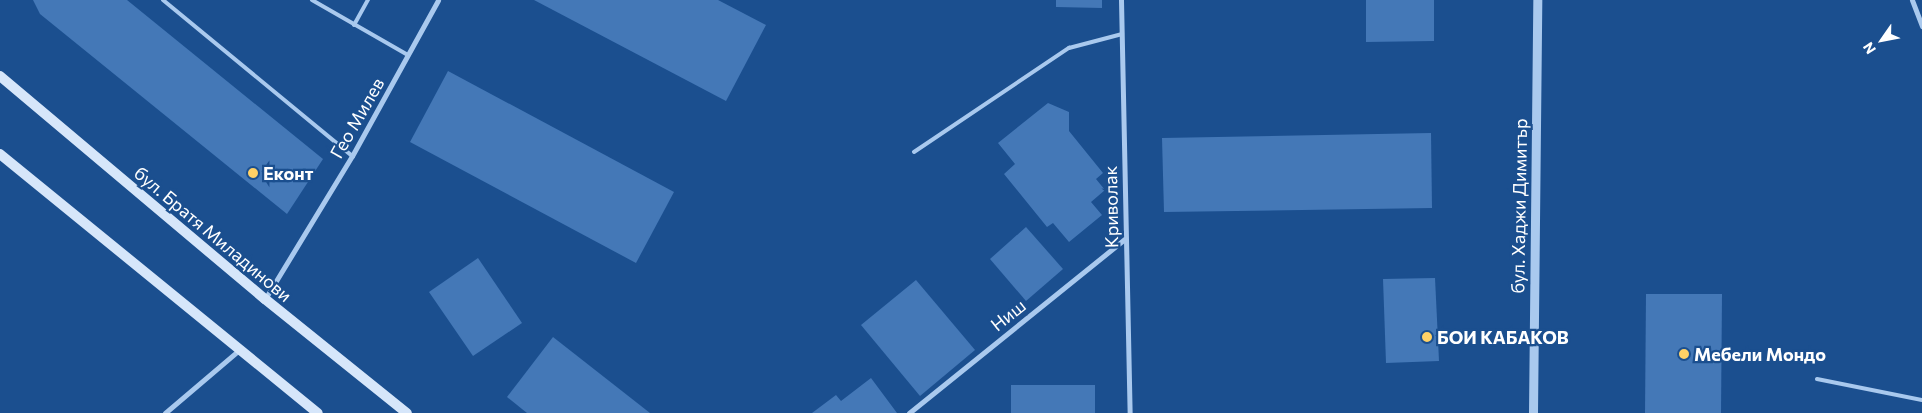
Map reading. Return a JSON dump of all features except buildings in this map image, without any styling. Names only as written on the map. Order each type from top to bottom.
[{"type":"main road","name":"бул. Братя Миладинови","points":[[0,76],[264,300],[407,413]]},
{"type":"main road","points":[[0,154],[318,413]]},
{"type":"street","name":"Гео Милев","points":[[264,300],[352,156],[438,0]]},
{"type":"street","name":"Криволак","points":[[1121,0],[1130,413]]},
{"type":"street","name":"бул. Хаджи Димитър","points":[[1533,413],[1538,0]]},
{"type":"street","points":[[1912,0],[1922,26]]},
{"type":"street","name":"Ниш","points":[[909,413],[1125,239]]},
{"type":"street","points":[[165,413],[239,350]]},
{"type":"lane","points":[[163,0],[352,156]]},
{"type":"lane","points":[[312,0],[354,26],[408,55]]},
{"type":"lane","points":[[354,26],[368,0]]},
{"type":"lane","points":[[914,152],[1069,48],[1122,34]]},
{"type":"lane","points":[[1817,379],[1922,400]]},
{"type":"place","name":"Еконт","points":[[253,173]]},
{"type":"place","name":"БОИ КАБАКОВ","points":[[1427,337]]},
{"type":"place","name":"Мебели Мондо","points":[[1684,354]]}]
